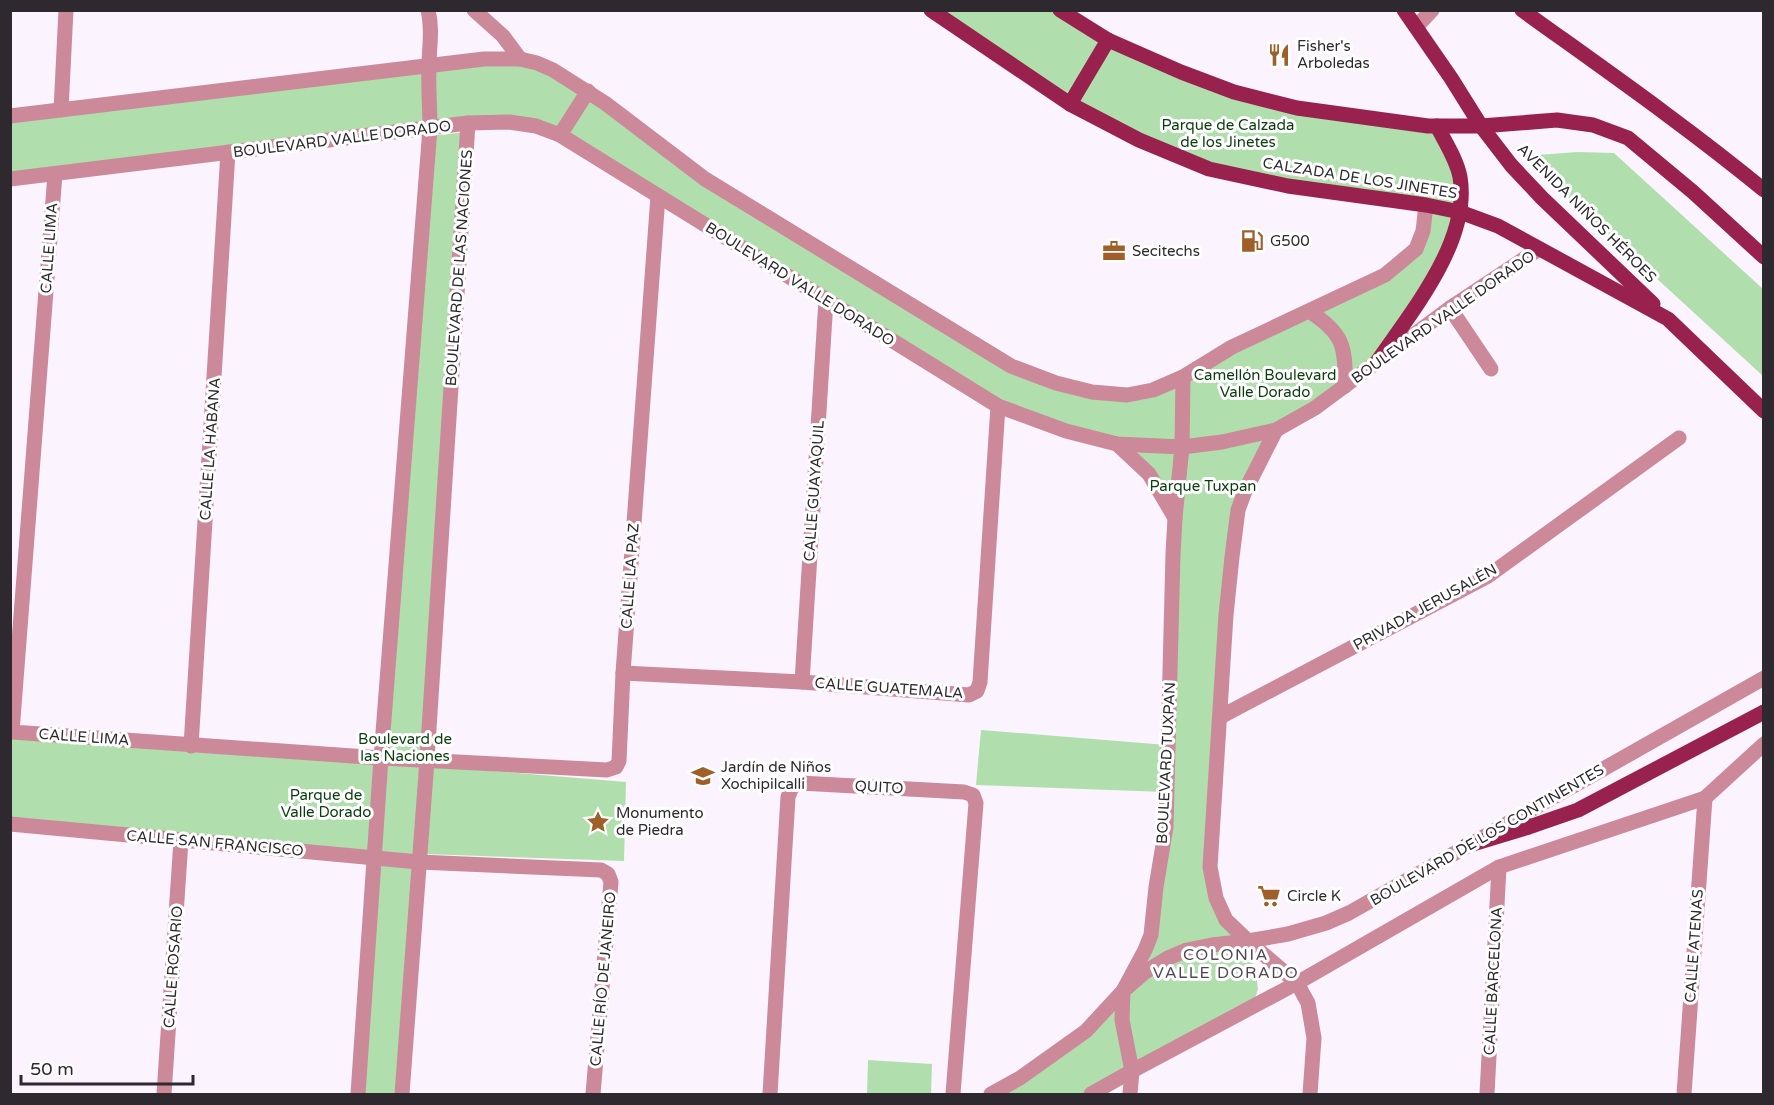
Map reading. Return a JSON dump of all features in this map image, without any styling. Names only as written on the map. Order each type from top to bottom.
[{"type":"main road","name":"CALZADA DE LOS JINETES","points":[[931,10],[1070,104],[1139,140],[1209,169],[1288,186],[1426,205],[1460,212],[1498,226],[1668,319],[1764,411]]},
{"type":"main road","points":[[1060,10],[1108,40],[1181,72],[1244,94],[1298,108],[1437,126],[1481,126],[1557,120],[1593,125],[1628,138],[1693,192],[1764,257]]},
{"type":"main road","name":"AVENIDA NIÑOS HÉROES","points":[[1404,10],[1417,26],[1481,126],[1511,165],[1542,198],[1668,319]]},
{"type":"main road","points":[[1522,10],[1537,15],[1764,190]]},
{"type":"main road","points":[[1070,104],[1108,40]]},
{"type":"main road","points":[[1377,362],[1432,281],[1453,238],[1460,212],[1460,175],[1437,126]]},
{"type":"main road","points":[[1466,846],[1578,810],[1764,712]]},
{"type":"street","points":[[61,110],[66,10]]},
{"type":"street","points":[[358,1095],[381,758],[430,128],[431,41],[428,10]]},
{"type":"street","points":[[474,10],[503,36],[520,60]]},
{"type":"street","points":[[1417,26],[1432,10]]},
{"type":"street","points":[[10,116],[484,59],[537,63],[553,70],[588,92],[705,179],[1011,366],[1056,384],[1092,392],[1127,395],[1153,390],[1183,377],[1225,351],[1385,275],[1416,249],[1423,231],[1426,205]]},
{"type":"street","points":[[560,135],[588,92]]},
{"type":"street","name":"BOULEVARD VALLE DORADO","points":[[10,179],[468,123],[509,122],[536,126],[560,135],[998,406],[1066,431],[1117,444],[1182,447],[1222,442],[1276,430],[1315,408],[1450,308],[1539,249]]},
{"type":"street","name":"BOULEVARD DE LAS NACIONES","points":[[402,1095],[427,760],[468,123]]},
{"type":"street","name":"CALLE LA HABANA","points":[[191,746],[228,152]]},
{"type":"street","name":"CALLE LIMA","points":[[55,174],[11,731],[191,746],[427,760]]},
{"type":"street","name":"CALLE LA PAZ","points":[[427,760],[608,770],[616,767],[619,761],[623,673],[658,196]]},
{"type":"street","name":"CALLE GUAYAQUIL","points":[[802,682],[826,300]]},
{"type":"street","points":[[1450,308],[1491,369]]},
{"type":"street","points":[[1309,311],[1337,334],[1344,349],[1345,386]]},
{"type":"street","name":"BOULEVARD TUXPAN","points":[[1130,1095],[1132,1071],[1122,1020],[1123,991],[1151,935],[1166,827],[1174,518],[1182,447],[1183,377]]},
{"type":"street","name":"CALLE GUATEMALA","points":[[623,673],[802,682],[969,695],[977,691],[980,682],[998,406]]},
{"type":"street","points":[[1276,430],[1240,501],[1228,591],[1210,867],[1216,898],[1226,920],[1297,983],[1308,1003],[1314,1038],[1310,1095]]},
{"type":"street","name":"PRIVADA JERUSALÉN","points":[[1220,717],[1488,576],[1678,438]]},
{"type":"street","points":[[1117,444],[1149,474],[1174,518]]},
{"type":"street","name":"BOULEVARD DE LOS CONTINENTES","points":[[992,1095],[1086,1031],[1123,991],[1145,972],[1168,958],[1187,950],[1288,934],[1326,923],[1349,913],[1764,678]]},
{"type":"street","points":[[1090,1095],[1297,983],[1499,867],[1705,798],[1764,744]]},
{"type":"street","name":"QUITO","points":[[770,1095],[788,797],[792,787],[800,783],[964,792],[973,795],[976,803],[953,1095]]},
{"type":"street","name":"CALLE ATENAS","points":[[1684,1095],[1705,798]]},
{"type":"street","name":"CALLE SAN FRANCISCO","points":[[10,824],[419,862]]},
{"type":"street","name":"CALLE ROSARIO","points":[[164,1095],[181,840]]},
{"type":"street","name":"CALLE RÍO DE JANEIRO","points":[[419,862],[601,870],[608,874],[611,882],[593,1095]]},
{"type":"street","name":"CALLE BARCELONA","points":[[1487,1095],[1499,867]]},
{"type":"green space","name":"Parque de Calzada de los Jinetes","points":[[936,11],[1057,11],[1177,76],[1273,110],[1418,129],[1436,129],[1456,173],[1456,210],[1217,170],[1070,101]]},
{"type":"green space","name":"Camellón Boulevard Valle Dorado","points":[[521,61],[587,94],[1010,369],[1128,397],[1310,314],[1335,336],[1342,384],[1276,426],[1222,439],[1117,442],[999,403],[530,122],[11,179],[10,116]]},
{"type":"green space","name":"Boulevard de las Naciones","points":[[467,132],[400,1094],[360,1094],[429,136]]},
{"type":"green space","points":[[1578,152],[1614,153],[1763,289],[1763,376],[1523,156]]},
{"type":"green space","name":"Camellón Boulevard Valle Dorado","points":[[1426,208],[1458,215],[1451,240],[1378,360],[1347,383],[1347,365],[1312,310],[1416,251]]},
{"type":"green space","name":"Parque Tuxpan","points":[[1273,432],[1239,502],[1215,898],[1244,941],[1213,943],[1145,971],[1146,950],[1157,888],[1176,518],[1121,446]]},
{"type":"green space","points":[[981,730],[1167,745],[1165,792],[976,785]]},
{"type":"green space","name":"Parque de Valle Dorado","points":[[11,732],[381,758],[375,858],[11,824]]},
{"type":"green space","points":[[431,766],[626,782],[624,861],[425,854]]},
{"type":"green space","points":[[1238,947],[1255,966],[1258,989],[1254,1002],[1084,1094],[997,1094],[1104,1015],[1169,960]]},
{"type":"green space","points":[[868,1060],[932,1064],[931,1094],[867,1094]]},
{"type":"place","name":"Fisher's Arboledas","points":[[1279,55]]},
{"type":"place","name":"G500","points":[[1252,241]]},
{"type":"place","name":"Secitechs","points":[[1114,251]]},
{"type":"place","name":"Jardín de Niños Xochipilcalli","points":[[703,776]]},
{"type":"place","name":"Monumento de Piedra","points":[[598,822]]},
{"type":"place","name":"Circle K","points":[[1269,896]]},
{"type":"district","name":"COLONIA VALLE DORADO","points":[[1226,964]]}]
